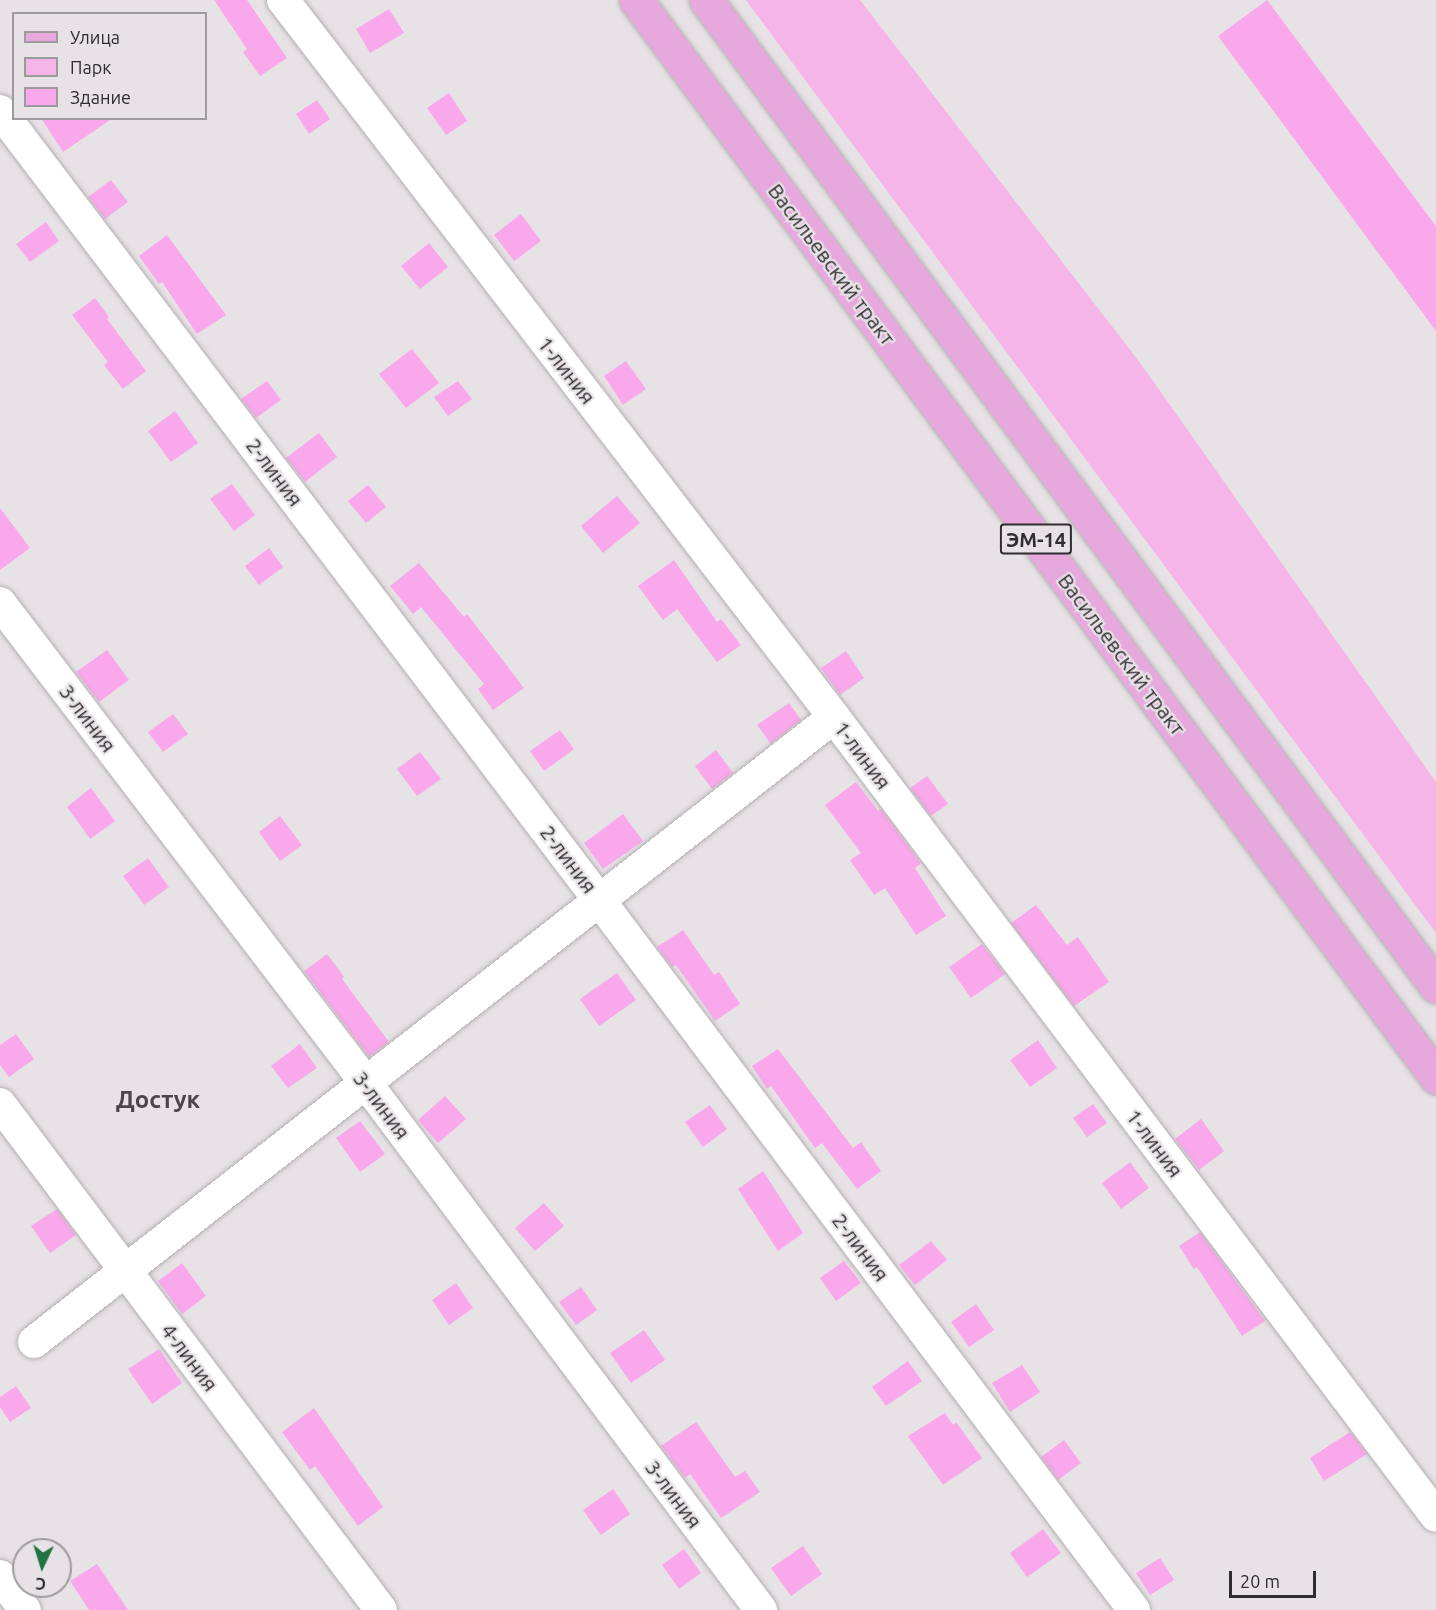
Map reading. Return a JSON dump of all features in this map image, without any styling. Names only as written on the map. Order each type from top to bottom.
[{"type":"main road","name":"Васильевский тракт","points":[[636,0],[1436,1077]]},
{"type":"main road","name":"ЭМ-14","points":[[706,0],[1436,986]]},
{"type":"street","name":"1-линия","points":[[283,0],[834,717],[1436,1516]]},
{"type":"street","name":"2-линия","points":[[0,111],[1134,1610]]},
{"type":"street","name":"3-линия","points":[[0,603],[366,1083],[760,1610]]},
{"type":"street","points":[[34,1342],[834,717]]},
{"type":"street","name":"4-линия","points":[[0,1104],[381,1610]]},
{"type":"street","points":[[0,1576],[25,1610]]},
{"type":"green space","points":[[746,0],[860,0],[1141,364],[1436,782],[1436,933]]},
{"type":"building","points":[[214,0],[247,0],[287,58],[260,76],[243,52],[247,49]]},
{"type":"building","points":[[1267,0],[1436,226],[1436,331],[1218,36]]},
{"type":"building","points":[[389,9],[404,33],[370,53],[356,29]]},
{"type":"building","points":[[449,93],[467,121],[446,135],[427,108]]},
{"type":"building","points":[[317,100],[330,119],[309,134],[296,114]]},
{"type":"building","points":[[42,120],[110,120],[63,152]]},
{"type":"building","points":[[111,180],[128,202],[105,219],[88,197]]},
{"type":"building","points":[[521,214],[541,241],[514,261],[494,235]]},
{"type":"building","points":[[46,222],[59,241],[30,262],[16,244]]},
{"type":"building","points":[[167,235],[226,315],[197,334],[162,282],[159,284],[139,256]]},
{"type":"building","points":[[429,243],[448,267],[420,289],[401,266]]},
{"type":"building","points":[[95,298],[109,317],[107,319],[146,371],[123,389],[104,365],[108,362],[72,315]]},
{"type":"building","points":[[412,349],[439,383],[406,408],[379,374]]},
{"type":"building","points":[[626,361],[646,389],[623,405],[604,376]]},
{"type":"building","points":[[267,381],[281,400],[256,418],[241,399]]},
{"type":"building","points":[[458,381],[472,399],[448,416],[434,397]]},
{"type":"building","points":[[175,411],[198,443],[171,462],[148,431]]},
{"type":"building","points":[[319,433],[337,457],[305,482],[286,458]]},
{"type":"building","points":[[232,484],[255,515],[234,531],[210,499]]},
{"type":"building","points":[[368,485],[386,507],[366,523],[348,501]]},
{"type":"building","points":[[617,496],[640,523],[603,553],[581,526]]},
{"type":"building","points":[[0,508],[30,548],[0,570]]},
{"type":"building","points":[[269,548],[283,567],[259,585],[245,566]]},
{"type":"building","points":[[674,560],[717,622],[721,619],[741,645],[717,662],[677,609],[663,620],[638,586]]},
{"type":"building","points":[[419,563],[464,617],[467,614],[524,688],[493,710],[478,689],[484,684],[421,607],[413,614],[390,586]]},
{"type":"building","points":[[107,650],[129,680],[99,702],[76,672]]},
{"type":"building","points":[[846,651],[864,678],[840,695],[821,668]]},
{"type":"building","points":[[789,703],[801,720],[771,744],[757,725]]},
{"type":"building","points":[[173,714],[188,734],[163,752],[148,732]]},
{"type":"building","points":[[560,730],[574,749],[544,771],[530,751]]},
{"type":"building","points":[[716,750],[733,773],[712,789],[695,766]]},
{"type":"building","points":[[420,752],[441,779],[417,796],[397,769]]},
{"type":"building","points":[[927,776],[948,804],[931,816],[910,788]]},
{"type":"building","points":[[856,782],[878,811],[881,809],[921,863],[915,868],[946,916],[916,935],[885,888],[874,895],[850,860],[861,853],[825,805]]},
{"type":"building","points":[[91,788],[115,821],[90,839],[67,807]]},
{"type":"building","points":[[623,814],[643,841],[603,869],[584,843]]},
{"type":"building","points":[[280,816],[302,845],[280,861],[259,832]]},
{"type":"building","points":[[148,858],[169,887],[144,905],[123,876]]},
{"type":"building","points":[[1036,905],[1067,945],[1078,937],[1109,982],[1074,1006],[1011,923]]},
{"type":"building","points":[[683,930],[714,975],[719,972],[740,1004],[715,1021],[676,965],[672,967],[657,947]]},
{"type":"building","points":[[982,944],[1005,974],[971,998],[949,967]]},
{"type":"building","points":[[327,954],[344,977],[342,979],[389,1042],[369,1057],[304,971]]},
{"type":"building","points":[[617,973],[636,1000],[599,1026],[580,999]]},
{"type":"building","points":[[16,1034],[34,1059],[9,1077],[0,1065],[0,1045]]},
{"type":"building","points":[[1038,1040],[1057,1068],[1030,1087],[1010,1060]]},
{"type":"building","points":[[300,1044],[317,1068],[288,1088],[271,1066]]},
{"type":"building","points":[[778,1049],[853,1148],[861,1142],[881,1171],[857,1189],[822,1143],[815,1148],[771,1086],[767,1089],[752,1066]]},
{"type":"building","points":[[445,1096],[466,1119],[438,1143],[418,1120]]},
{"type":"building","points":[[1093,1104],[1107,1123],[1087,1137],[1073,1118]]},
{"type":"building","points":[[710,1105],[727,1129],[703,1147],[685,1122]]},
{"type":"building","points":[[1201,1119],[1224,1151],[1199,1170],[1175,1139]]},
{"type":"building","points":[[360,1121],[385,1154],[360,1172],[336,1138]]},
{"type":"building","points":[[1130,1162],[1149,1188],[1121,1209],[1102,1183]]},
{"type":"building","points":[[763,1171],[803,1233],[778,1251],[738,1189]]},
{"type":"building","points":[[544,1203],[564,1226],[535,1251],[515,1228]]},
{"type":"building","points":[[57,1209],[76,1235],[50,1253],[31,1226]]},
{"type":"building","points":[[1200,1232],[1265,1321],[1242,1336],[1197,1267],[1194,1269],[1179,1246]]},
{"type":"building","points":[[931,1241],[947,1260],[915,1285],[899,1265]]},
{"type":"building","points":[[844,1261],[861,1283],[836,1301],[820,1278]]},
{"type":"building","points":[[182,1263],[206,1296],[182,1314],[158,1281]]},
{"type":"building","points":[[456,1283],[473,1308],[449,1325],[432,1300]]},
{"type":"building","points":[[581,1287],[597,1310],[576,1325],[559,1302]]},
{"type":"building","points":[[976,1304],[994,1330],[969,1347],[951,1322]]},
{"type":"building","points":[[644,1330],[665,1360],[631,1383],[610,1353]]},
{"type":"building","points":[[159,1349],[182,1383],[152,1404],[128,1369]]},
{"type":"building","points":[[908,1361],[922,1381],[886,1406],[872,1387]]},
{"type":"building","points":[[1022,1365],[1040,1392],[1010,1412],[992,1383]]},
{"type":"building","points":[[16,1386],[31,1408],[10,1422],[0,1407],[0,1397]]},
{"type":"building","points":[[314,1408],[383,1507],[358,1526],[315,1466],[310,1470],[282,1432]]},
{"type":"building","points":[[945,1413],[953,1425],[956,1422],[982,1458],[943,1485],[908,1436]]},
{"type":"building","points":[[696,1422],[735,1477],[745,1471],[760,1492],[721,1518],[690,1474],[685,1478],[661,1446]]},
{"type":"building","points":[[1350,1432],[1367,1454],[1324,1481],[1310,1458]]},
{"type":"building","points":[[1064,1440],[1081,1463],[1058,1480],[1041,1457]]},
{"type":"building","points":[[613,1489],[630,1514],[601,1535],[583,1510]]},
{"type":"building","points":[[1043,1529],[1061,1553],[1027,1577],[1010,1553]]},
{"type":"building","points":[[803,1546],[822,1574],[791,1596],[771,1568]]},
{"type":"building","points":[[684,1549],[701,1573],[679,1589],[662,1565]]},
{"type":"building","points":[[1160,1558],[1174,1580],[1150,1595],[1136,1573]]},
{"type":"building","points":[[97,1564],[128,1610],[89,1610],[72,1584],[72,1580]]},
{"type":"district","name":"Достук","points":[[158,1100]]}]
